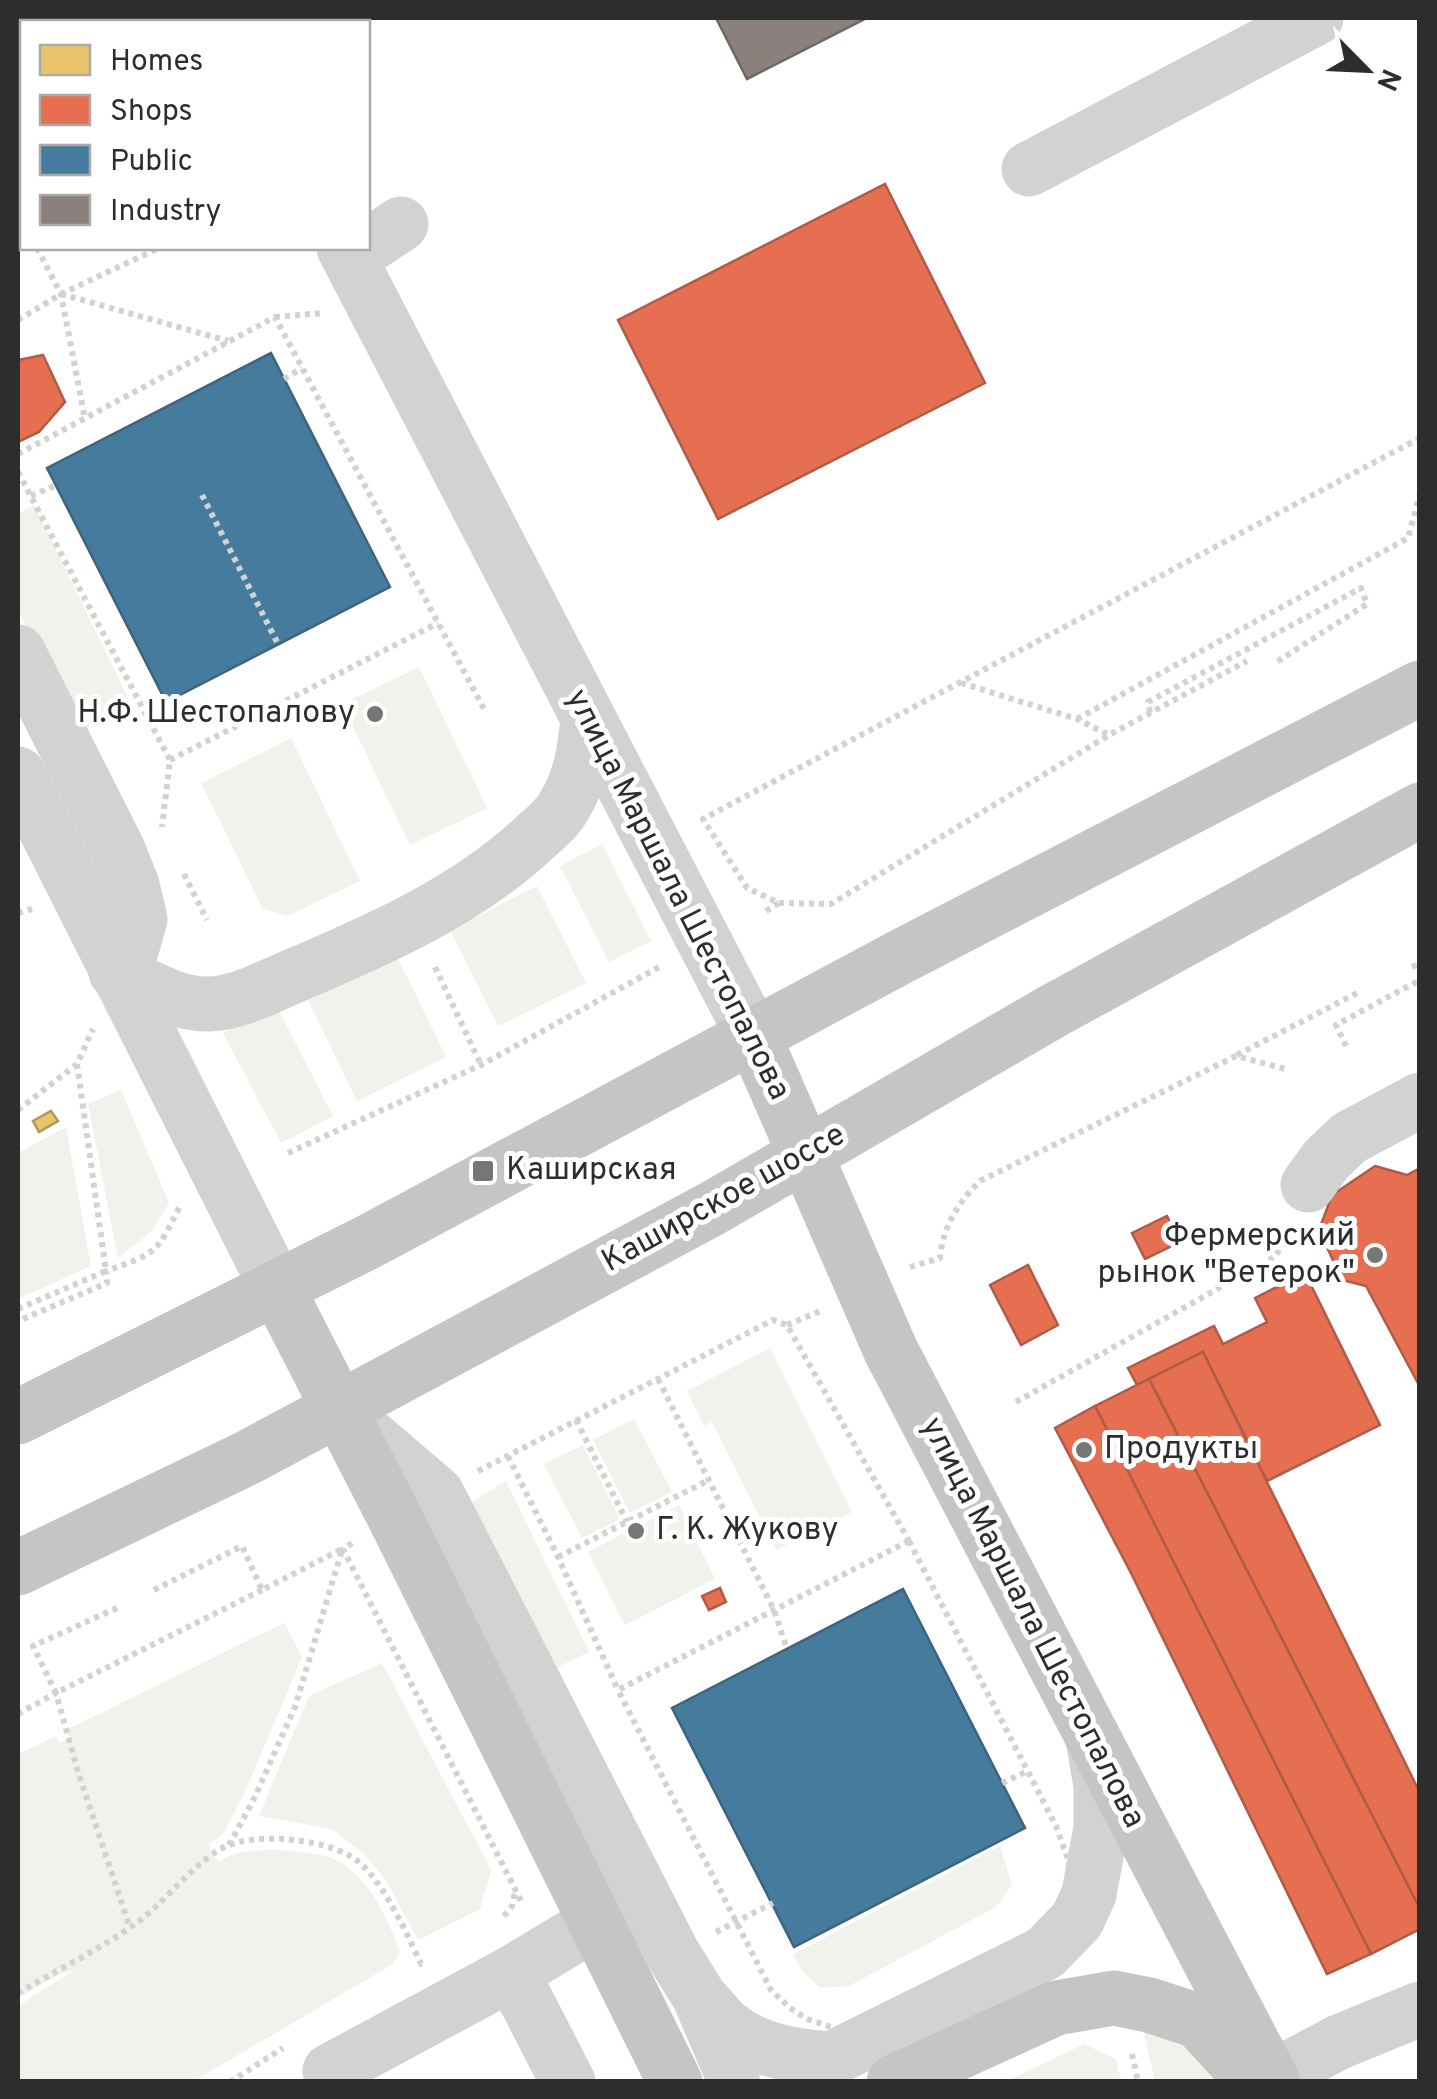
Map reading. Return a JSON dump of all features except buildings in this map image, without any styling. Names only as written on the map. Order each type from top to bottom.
[{"type":"main road","points":[[18,1417],[370,1241],[904,955],[1420,688]]},
{"type":"main road","name":"Каширское шоссе","points":[[18,1568],[195,1484],[714,1208],[1053,1011],[1420,810]]},
{"type":"main road","name":"улица Маршала Шестопалова","points":[[754,1037],[891,1351],[1266,2080]]},
{"type":"main road","points":[[277,1288],[675,2082]]},
{"type":"main road","points":[[894,2082],[1056,2008],[1114,1998],[1149,2004],[1198,2021],[1266,2080]]},
{"type":"street","points":[[1028,168],[1316,18]]},
{"type":"street","name":"улица Маршала Шестопалова","points":[[362,250],[588,719],[754,1037]]},
{"type":"street","points":[[18,652],[132,885],[140,919],[130,951],[116,972]]},
{"type":"street","points":[[116,972],[183,1001],[213,1004],[243,997],[411,921],[506,865],[556,817],[580,772],[588,719]]},
{"type":"street","points":[[18,774],[277,1288]]},
{"type":"street","points":[[1308,1185],[1348,1138],[1420,1100]]},
{"type":"street","points":[[338,1410],[438,1494],[699,1996],[732,2082]]},
{"type":"street","points":[[699,1996],[727,2026],[760,2046],[832,2060],[1046,1953],[1076,1920],[1089,1894],[1101,1828],[1102,1786],[1094,1744]]},
{"type":"street","points":[[336,2082],[330,2071],[505,1948],[596,1923]]},
{"type":"street","points":[[505,1948],[568,2082]]},
{"type":"street","points":[[1266,2080],[1339,2042],[1420,2008]]},
{"type":"path","points":[[38,250],[61,294],[85,418]]},
{"type":"path","points":[[18,320],[61,294],[155,250]]},
{"type":"path","points":[[61,294],[229,342]]},
{"type":"path","points":[[18,454],[275,317],[337,312]]},
{"type":"path","points":[[275,317],[484,709]]},
{"type":"path","points":[[284,378],[302,368]]},
{"type":"path","points":[[1248,662],[1109,735],[831,904],[778,903],[747,888],[703,819],[1420,438]]},
{"type":"path","points":[[18,472],[170,760],[162,830]]},
{"type":"path","points":[[31,496],[56,485]]},
{"type":"path","points":[[1078,719],[1408,538],[1420,494]]},
{"type":"path","points":[[202,495],[278,644]]},
{"type":"path","points":[[1150,712],[1148,702],[1361,588],[1367,604],[1275,663]]},
{"type":"path","points":[[170,760],[438,623]]},
{"type":"path","points":[[960,683],[1078,719],[1109,735]]},
{"type":"path","points":[[177,860],[207,920]]},
{"type":"path","points":[[766,910],[778,903]]},
{"type":"path","points":[[430,956],[481,1065]]},
{"type":"path","points":[[288,1153],[481,1065],[661,966]]},
{"type":"path","points":[[1346,1046],[1336,1025],[1420,980]]},
{"type":"path","points":[[910,1267],[940,1258],[949,1220],[980,1181],[1360,992]]},
{"type":"path","points":[[18,1110],[77,1064],[95,1024],[102,1037]]},
{"type":"path","points":[[1236,1056],[1289,1070]]},
{"type":"path","points":[[23,1320],[108,1282],[77,1064]]},
{"type":"path","points":[[1016,1402],[1276,1256],[1308,1185]]},
{"type":"path","points":[[18,1310],[146,1257],[162,1242],[180,1206],[191,1200]]},
{"type":"path","points":[[787,1325],[825,1309]]},
{"type":"path","points":[[472,1474],[773,1320],[787,1325],[909,1540],[1056,1826],[1070,1862],[1066,1900],[1040,1931],[874,2017],[837,2029],[807,2020],[790,2008],[771,1990],[736,1922],[618,1690],[508,1456]]},
{"type":"path","points":[[658,1380],[774,1610],[787,1648]]},
{"type":"path","points":[[576,1420],[628,1522]]},
{"type":"path","points":[[558,1557],[709,1480]]},
{"type":"path","points":[[618,1690],[909,1540]]},
{"type":"path","points":[[18,1714],[357,1541]]},
{"type":"path","points":[[154,1590],[242,1546],[262,1590]]},
{"type":"path","points":[[229,1846],[295,1707],[343,1548]]},
{"type":"path","points":[[343,1548],[520,1901]]},
{"type":"path","points":[[116,1608],[34,1646],[56,1692],[130,1928]]},
{"type":"path","points":[[1002,1783],[1028,1772]]},
{"type":"path","points":[[18,1992],[130,1928],[201,1863],[221,1848],[242,1841],[302,1841],[352,1856],[373,1876],[421,1964],[436,1956]]},
{"type":"path","points":[[505,1948],[516,1892]]},
{"type":"path","points":[[736,1922],[772,1903]]},
{"type":"shaded area","points":[[34,505],[132,706],[80,730],[18,610],[18,514]]},
{"type":"shaded area","points":[[419,667],[487,808],[410,845],[342,704]]},
{"type":"shaded area","points":[[291,738],[360,881],[288,916],[263,909],[201,783]]},
{"type":"shaded area","points":[[602,844],[651,941],[609,962],[560,866]]},
{"type":"shaded area","points":[[537,886],[586,983],[498,1026],[450,930]]},
{"type":"shaded area","points":[[397,956],[446,1057],[357,1101],[308,1000]]},
{"type":"shaded area","points":[[276,1005],[333,1116],[281,1143],[223,1033]]},
{"type":"shaded area","points":[[121,1090],[169,1203],[152,1231],[118,1258],[88,1104]]},
{"type":"shaded area","points":[[66,1127],[91,1266],[18,1299],[18,1153]]},
{"type":"shaded area","points":[[770,1348],[852,1512],[776,1550],[712,1422],[704,1426],[687,1391]]},
{"type":"shaded area","points":[[634,1419],[672,1492],[630,1513],[593,1440]]},
{"type":"shaded area","points":[[583,1445],[620,1519],[582,1538],[544,1464]]},
{"type":"shaded area","points":[[506,1481],[589,1652],[548,1677],[464,1507]]},
{"type":"shaded area","points":[[679,1505],[715,1579],[625,1625],[588,1552]]},
{"type":"shaded area","points":[[284,1623],[302,1657],[245,1792],[223,1834],[210,1843],[210,1853],[219,1862],[238,1853],[271,1850],[317,1854],[340,1862],[369,1890],[400,1952],[393,1964],[194,2081],[18,2081],[18,2006],[76,1969],[18,1998],[18,1754],[56,1736],[59,1743],[69,1738],[66,1730]]},
{"type":"shaded area","points":[[382,1663],[491,1870],[480,1909],[418,1940],[386,1880],[364,1854],[332,1829],[259,1816],[309,1696]]},
{"type":"shaded area","points":[[1000,1846],[1012,1885],[996,1907],[849,1986],[820,1988],[802,1971],[793,1954]]},
{"type":"shaded area","points":[[1141,2021],[1188,2037],[1237,2081],[1155,2081]]},
{"type":"shaded area","points":[[1084,2044],[1116,2059],[1121,2081],[1007,2081]]},
{"type":"place","name":"Н.Ф. Шестопалову","points":[[375,714]]},
{"type":"place","name":"Каширская","points":[[483,1171]]},
{"type":"place","name":"Фермерский рынок \"Ветерок\"","points":[[1375,1255]]},
{"type":"place","name":"Продукты","points":[[1084,1450]]},
{"type":"place","name":"Г. К. Жукову","points":[[636,1531]]}]
